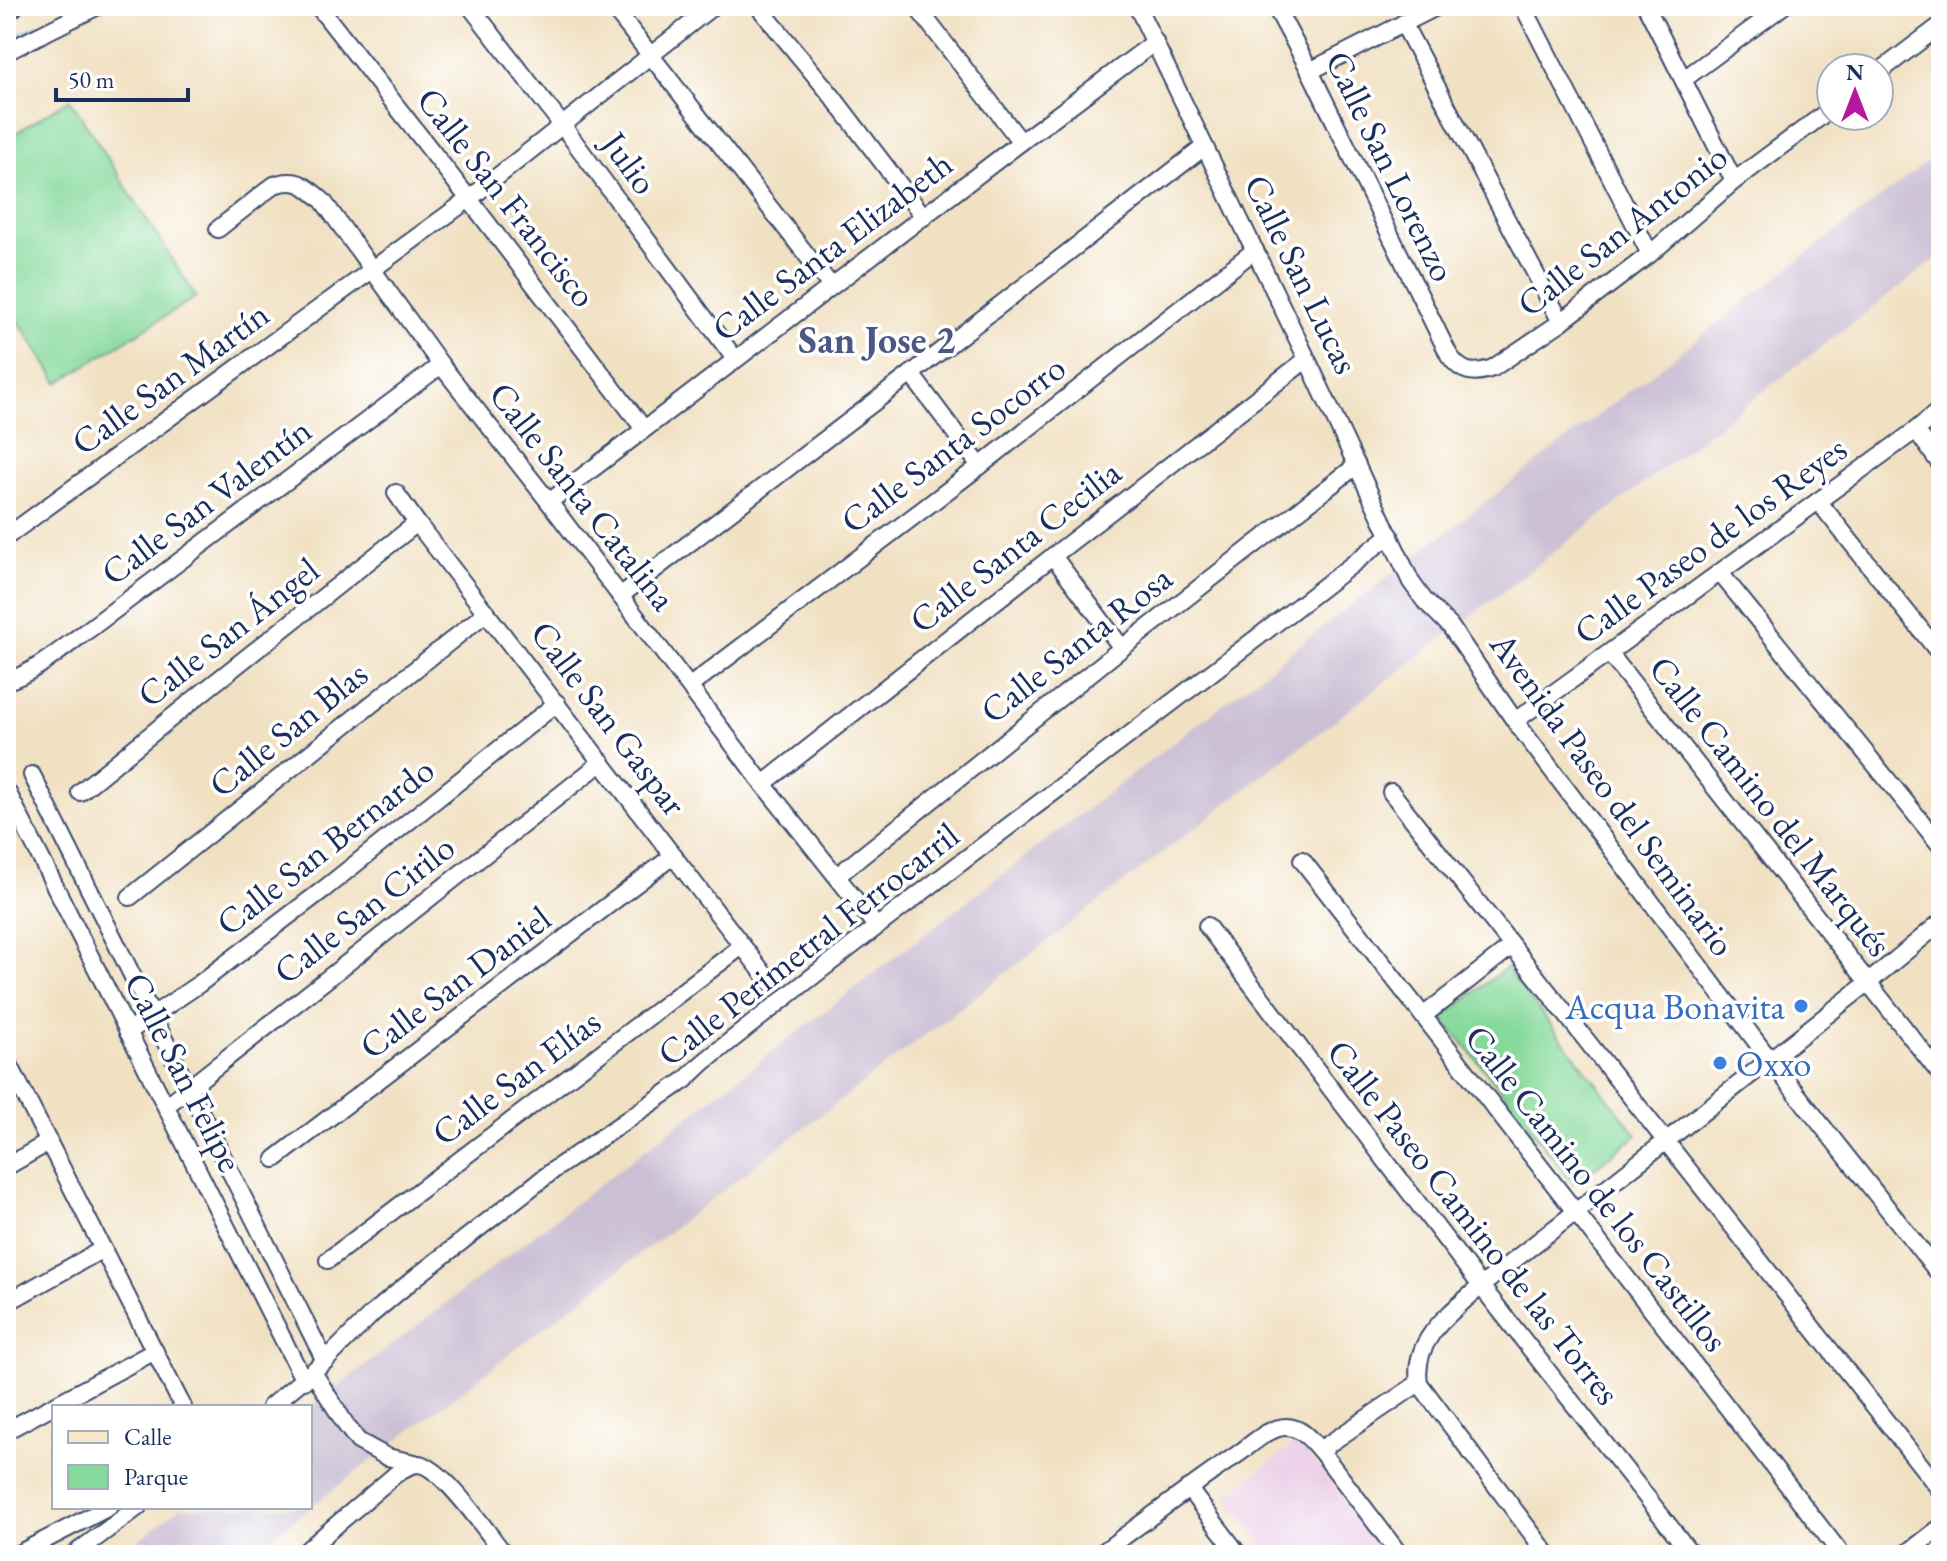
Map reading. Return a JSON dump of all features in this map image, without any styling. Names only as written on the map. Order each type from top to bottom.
[{"type":"street","points":[[6,52],[98,6]]},
{"type":"street","name":"Calle San Francisco","points":[[318,6],[644,429]]},
{"type":"street","name":"Julio","points":[[470,6],[735,359]]},
{"type":"street","points":[[612,6],[831,286]]},
{"type":"street","name":"Calle San Martín","points":[[6,537],[469,199],[713,6]]},
{"type":"street","points":[[758,6],[832,96],[924,217]]},
{"type":"street","points":[[916,6],[1021,142]]},
{"type":"street","name":"Calle San Lucas","points":[[1137,6],[1390,535]]},
{"type":"street","name":"Calle San Lorenzo","points":[[1275,6],[1449,355]]},
{"type":"street","points":[[1310,71],[1438,6]]},
{"type":"street","points":[[1523,6],[1650,254]]},
{"type":"street","points":[[1646,6],[1734,181]]},
{"type":"street","points":[[1684,79],[1783,6]]},
{"type":"street","points":[[1403,23],[1561,322]]},
{"type":"street","points":[[1895,60],[1941,25]]},
{"type":"street","name":"Calle Santa Elizabeth","points":[[549,502],[1155,42]]},
{"type":"street","name":"Calle San Antonio","points":[[1449,355],[1456,365],[1471,372],[1480,373],[1493,368],[1561,322],[1650,254],[1734,181],[1815,121]]},
{"type":"street","points":[[620,596],[1204,147]]},
{"type":"street","name":"Calle Santa Catalina","points":[[218,229],[274,185],[285,181],[302,184],[323,201],[441,365],[876,926]]},
{"type":"street","name":"Calle Santa Socorro","points":[[690,686],[980,466],[1255,250]]},
{"type":"street","name":"Calle Santa Cecilia","points":[[763,784],[1307,359]]},
{"type":"street","name":"Calle San Valentín","points":[[6,681],[40,663],[88,630],[441,365]]},
{"type":"street","points":[[911,374],[980,466]]},
{"type":"street","name":"Calle Paseo de los Reyes","points":[[1515,721],[1941,409]]},
{"type":"street","points":[[1916,430],[1941,465]]},
{"type":"street","name":"Calle Santa Rosa","points":[[837,876],[1357,465]]},
{"type":"street","name":"Calle San Gaspar","points":[[396,493],[771,983]]},
{"type":"street","points":[[1818,501],[1941,655]]},
{"type":"street","name":"Calle San Ángel","points":[[80,792],[417,523]]},
{"type":"street","name":"Avenida Paseo del Seminario","points":[[1390,535],[1411,582],[1424,600],[1450,626],[1515,721],[1770,1060],[1941,1276]]},
{"type":"street","name":"Calle Perimetral Ferrocarril","points":[[272,1405],[416,1277],[555,1169],[685,1080],[876,926],[1390,535]]},
{"type":"street","points":[[1053,556],[1122,648]]},
{"type":"street","points":[[1720,573],[1941,846]]},
{"type":"street","name":"Calle San Blas","points":[[130,897],[487,612]]},
{"type":"street","name":"Calle Camino del Marqués","points":[[1609,653],[1941,1075]]},
{"type":"street","name":"Calle San Bernardo","points":[[128,1032],[199,984],[324,889],[557,703]]},
{"type":"street","name":"Calle San Cirilo","points":[[166,1106],[602,762]]},
{"type":"street","name":"Calle San Felipe","points":[[32,775],[189,1088],[314,1371]]},
{"type":"street","points":[[1391,792],[1941,1491]]},
{"type":"street","name":"Calle San Felipe","points":[[8,793],[166,1106],[314,1371]]},
{"type":"street","name":"Calle San Daniel","points":[[275,1159],[674,855]]},
{"type":"street","name":"Calle Camino de los Castillos","points":[[1302,860],[1842,1555]]},
{"type":"street","points":[[1548,1555],[1419,1383],[1419,1361],[1431,1332],[1481,1286],[1941,922]]},
{"type":"street","name":"Calle Paseo Camino de las Torres","points":[[1207,926],[1481,1286],[1692,1555]]},
{"type":"street","name":"Calle San Elías","points":[[328,1260],[742,946]]},
{"type":"street","points":[[1423,1016],[1512,946]]},
{"type":"street","points":[[6,1058],[182,1405]]},
{"type":"street","points":[[6,1167],[49,1142]]},
{"type":"street","points":[[6,1303],[103,1249]]},
{"type":"street","points":[[54,1405],[155,1351]]},
{"type":"street","points":[[314,1371],[358,1441],[387,1457],[429,1467],[447,1482],[505,1555]]},
{"type":"street","points":[[1320,1450],[1419,1383]]},
{"type":"street","points":[[6,1431],[52,1406]]},
{"type":"street","points":[[1099,1555],[1188,1488],[1272,1431],[1289,1427],[1308,1436],[1400,1555]]},
{"type":"street","points":[[301,1555],[411,1465]]},
{"type":"street","points":[[1188,1488],[1239,1555]]},
{"type":"street","points":[[16,1555],[112,1512]]},
{"type":"street","points":[[73,1555],[112,1512]]},
{"type":"street","points":[[1905,1555],[1941,1527]]},
{"type":"shaded area","points":[[1941,151],[1941,255],[312,1506],[312,1406]]},
{"type":"shaded area","points":[[1298,1441],[1386,1555],[1271,1555],[1226,1496]]},
{"type":"shaded area","points":[[178,1509],[308,1509],[248,1555],[119,1555]]},
{"type":"green space","points":[[70,99],[196,297],[58,383],[6,301],[6,139]]},
{"type":"green space","points":[[1506,968],[1637,1135],[1573,1184],[1442,1018]]},
{"type":"waterway","points":[[6,42],[38,27]]},
{"type":"place","name":"Acqua Bonavita","points":[[1801,1006]]},
{"type":"place","name":"Oxxo","points":[[1720,1063]]},
{"type":"district","name":"San Jose 2","points":[[877,339]]}]
